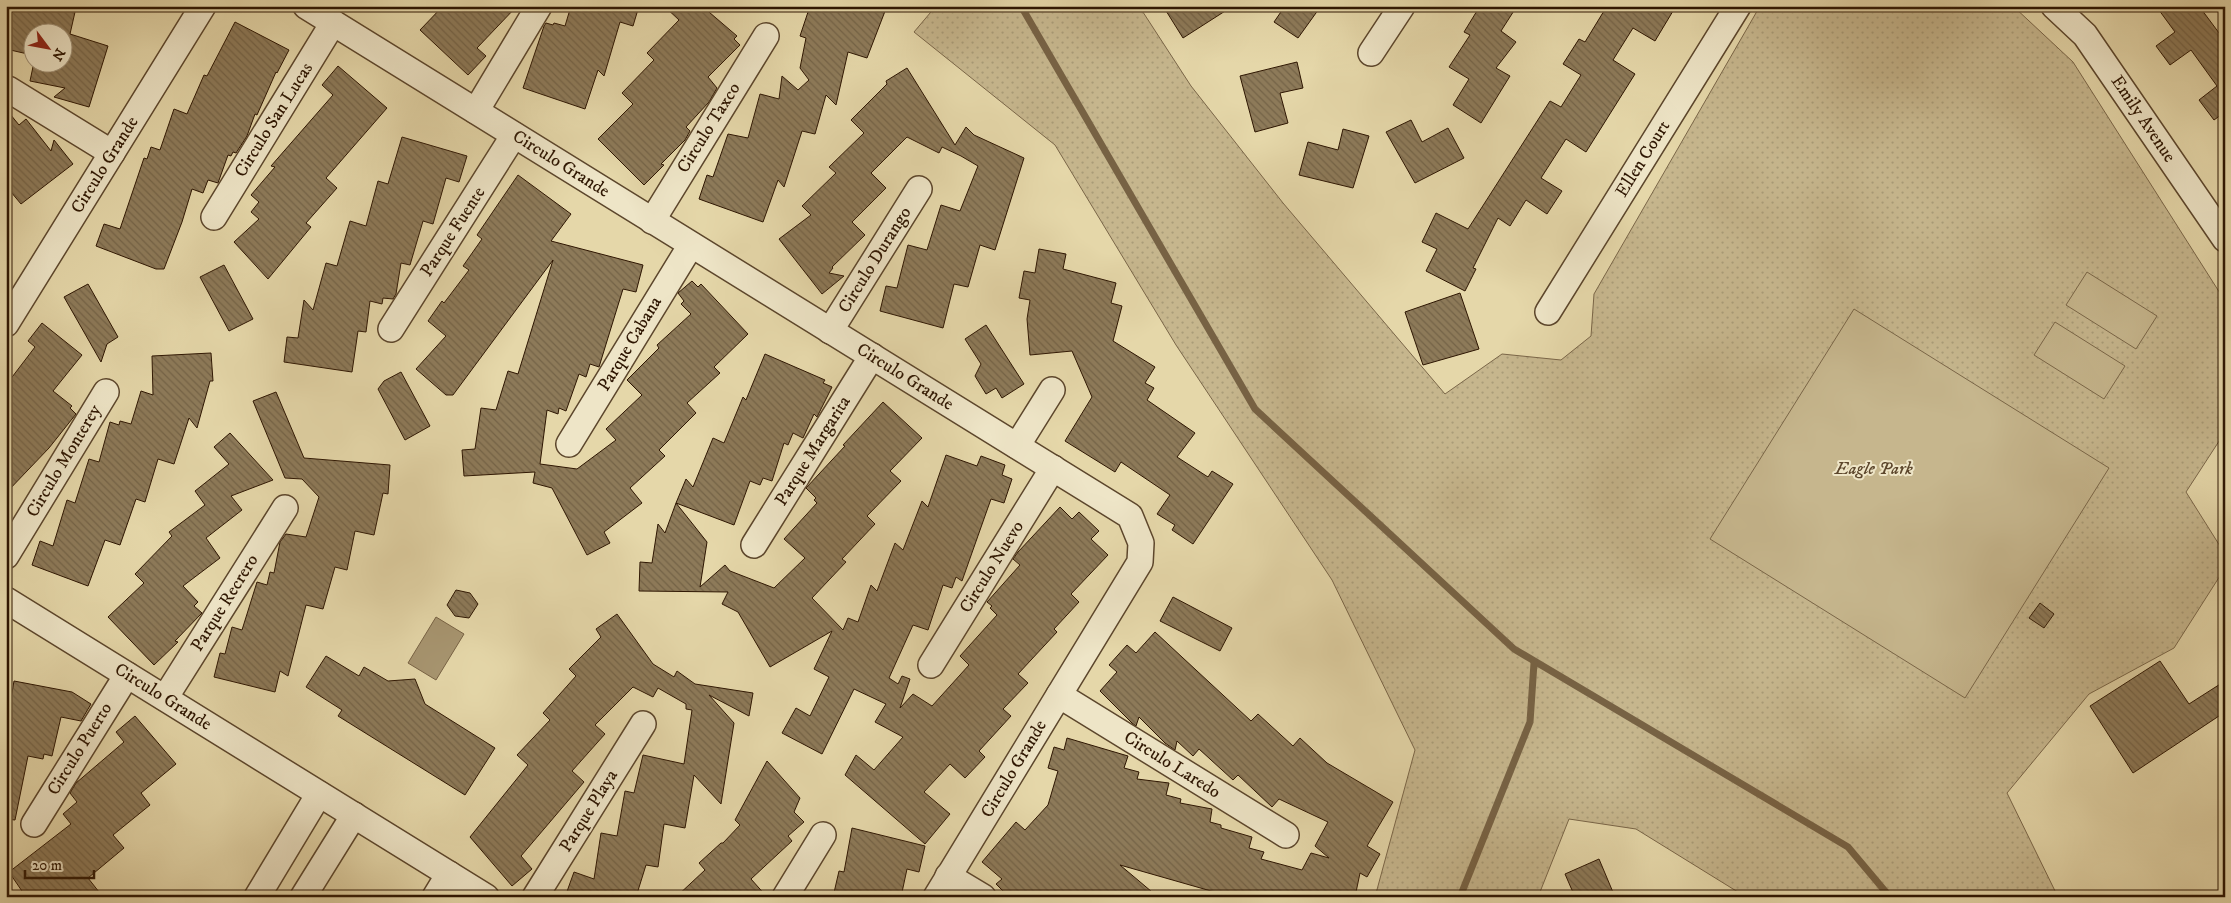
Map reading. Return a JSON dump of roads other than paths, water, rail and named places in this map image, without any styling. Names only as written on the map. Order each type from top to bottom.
[{"type":"street","name":"Circulo Grande","points":[[6,324],[204,6]]},
{"type":"street","name":"Circulo Grande","points":[[306,6],[1130,516],[1141,543],[1140,562],[936,897]]},
{"type":"street","points":[[476,111],[539,6]]},
{"type":"street","points":[[1371,53],[1402,6]]},
{"type":"street","name":"Ellen Court","points":[[1548,312],[1738,6]]},
{"type":"street","name":"Emily Avenue","points":[[2054,6],[2085,35],[2225,239]]},
{"type":"street","name":"Circulo San Lucas","points":[[214,217],[333,23]]},
{"type":"street","name":"Circulo Taxco","points":[[652,220],[766,36]]},
{"type":"street","points":[[8,89],[112,153]]},
{"type":"street","name":"Parque Fuente","points":[[391,329],[514,136]]},
{"type":"street","name":"Circulo Durango","points":[[830,331],[919,189]]},
{"type":"street","name":"Parque Cabana","points":[[569,444],[691,245]]},
{"type":"street","name":"Parque Margarita","points":[[754,546],[872,356]]},
{"type":"street","points":[[1017,446],[1052,390]]},
{"type":"street","name":"Circulo Monterey","points":[[6,556],[106,392]]},
{"type":"street","name":"Circulo Nuevo","points":[[931,665],[1053,468]]},
{"type":"street","name":"Parque Recrero","points":[[165,698],[285,508]]},
{"type":"street","name":"Circulo Grande","points":[[6,600],[486,897]]},
{"type":"street","name":"Circulo Puerto","points":[[34,824],[127,675]]},
{"type":"street","name":"Circulo Laredo","points":[[1059,695],[1286,835]]},
{"type":"street","name":"Parque Playa","points":[[535,897],[643,724]]},
{"type":"street","points":[[257,897],[319,794]]},
{"type":"street","points":[[303,897],[354,815]]},
{"type":"street","points":[[785,897],[823,835]]},
{"type":"street","points":[[435,897],[449,874]]},
{"type":"street","points":[[948,876],[983,897]]},
{"type":"waterway","points":[[1021,6],[1255,409],[1514,649],[1848,847],[1890,897]]},
{"type":"waterway","points":[[1460,897],[1530,722],[1534,663]]},
{"type":"park label","name":"Eagle Park","points":[[1874,469]]}]
